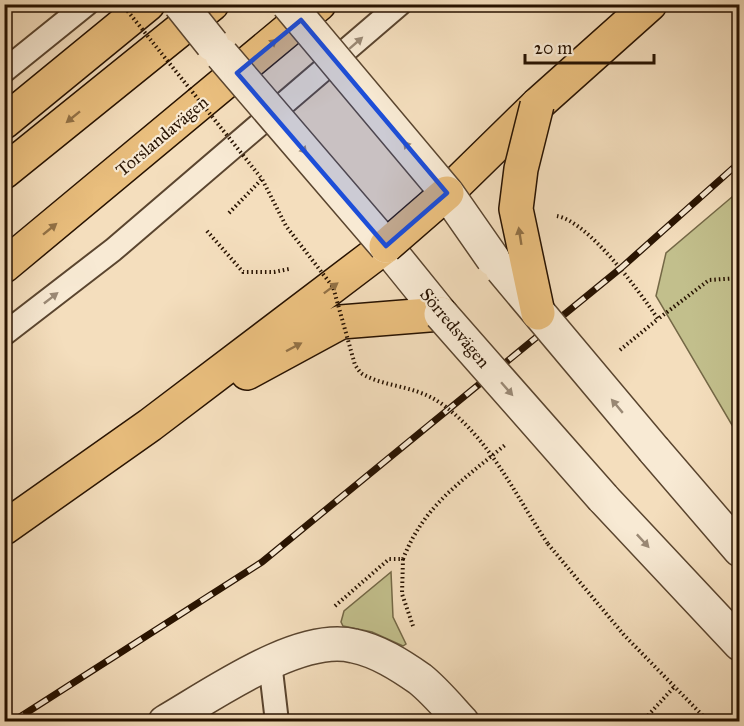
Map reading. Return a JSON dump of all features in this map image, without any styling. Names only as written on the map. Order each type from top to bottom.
[{"type":"main road","points":[[4,122],[148,4]]},
{"type":"main road","points":[[4,172],[212,4]]},
{"type":"main road","name":"Torslandavägen","points":[[4,266],[319,4]]},
{"type":"main road","points":[[4,528],[150,425],[386,246],[447,193],[537,105],[650,4]]},
{"type":"main road","points":[[537,105],[521,169],[516,209],[523,252],[538,313]]},
{"type":"main road","points":[[150,425],[341,322],[441,314]]},
{"type":"street","name":"Sörredsvägen","points":[[180,4],[441,314],[603,498],[740,644]]},
{"type":"street","points":[[288,4],[447,193],[493,259],[740,550]]},
{"type":"street","points":[[165,722],[270,662],[316,646],[353,645],[387,658],[422,681],[462,722]]},
{"type":"lane","points":[[4,71],[87,4]]},
{"type":"lane","points":[[4,334],[112,250],[400,4]]},
{"type":"lane","points":[[270,662],[277,722]]},
{"type":"path","points":[[122,4],[262,179],[286,226],[333,287],[341,322],[355,365],[362,375],[422,393],[441,404],[476,434],[548,544],[624,635],[709,722]]},
{"type":"path","points":[[229,213],[262,179]]},
{"type":"path","points":[[613,356],[709,280],[740,278]]},
{"type":"path","points":[[638,289],[658,319]]},
{"type":"path","points":[[316,646],[317,621],[389,559],[403,560],[413,534],[438,501],[514,437]]},
{"type":"path","points":[[642,722],[675,686]]},
{"type":"highlighted area","points":[[301,20],[447,193],[386,246],[237,73]]},
{"type":"shaded area","points":[[739,191],[739,437],[656,296],[666,253]]},
{"type":"shaded area","points":[[391,572],[393,617],[406,644],[403,646],[372,632],[343,626],[341,622],[344,611]]},
{"type":"railway","points":[[12,722],[262,562],[621,268],[740,162]]}]
